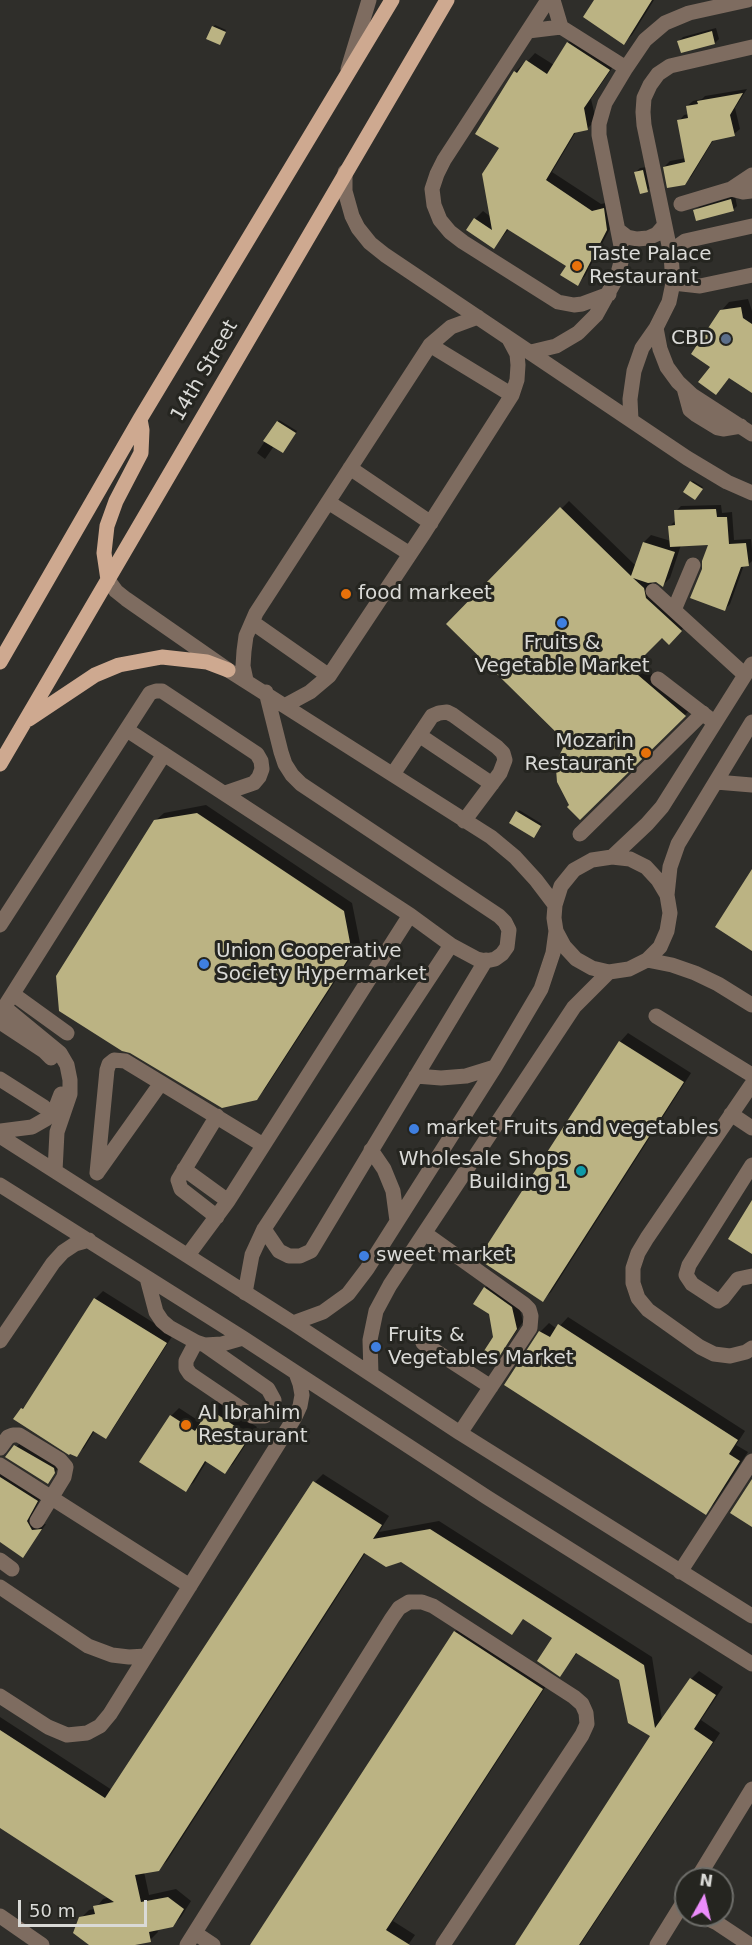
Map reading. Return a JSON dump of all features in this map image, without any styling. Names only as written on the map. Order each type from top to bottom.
[{"type":"main road","name":"14th Street","points":[[0,662],[140,419],[393,0]]},
{"type":"main road","name":"14th Street","points":[[0,764],[447,0]]},
{"type":"main road","points":[[108,580],[104,553],[107,526],[116,501],[141,453],[140,419]]},
{"type":"main road","points":[[24,723],[94,675],[119,665],[162,657],[207,662],[228,670]]},
{"type":"street","points":[[343,82],[369,0]]},
{"type":"street","points":[[548,0],[444,160],[432,189],[434,205],[440,220],[450,232],[558,302],[582,304],[609,294]]},
{"type":"street","points":[[553,0],[561,27]]},
{"type":"street","points":[[531,352],[556,346],[578,333],[596,315],[617,277],[621,262],[618,231],[599,135],[599,124],[605,103],[626,68],[645,40],[665,23],[689,13],[748,0]]},
{"type":"street","points":[[528,31],[561,27],[626,68]]},
{"type":"street","points":[[631,420],[630,399],[634,371],[642,348],[656,328],[669,302],[673,284],[671,255],[643,112],[644,98],[658,74],[669,66],[752,47]]},
{"type":"street","points":[[345,172],[345,191],[352,216],[370,243],[385,255],[707,470],[726,482],[752,493]]},
{"type":"street","points":[[681,204],[731,189],[752,175]]},
{"type":"street","points":[[731,189],[743,192],[752,191]]},
{"type":"street","points":[[618,231],[627,237],[648,238],[657,234],[664,226]]},
{"type":"street","points":[[671,255],[674,249],[685,241],[752,226]]},
{"type":"street","points":[[673,284],[700,286],[752,275]]},
{"type":"street","points":[[246,680],[243,666],[244,651],[252,622],[328,502],[430,345],[451,327],[478,317]]},
{"type":"street","points":[[656,328],[660,349],[667,367],[684,388],[746,430]]},
{"type":"street","points":[[286,705],[310,692],[329,676],[431,523],[512,394],[517,380],[518,365],[517,354],[508,338]]},
{"type":"street","points":[[430,345],[512,394]]},
{"type":"street","points":[[350,468],[431,523]]},
{"type":"street","points":[[328,502],[410,554]]},
{"type":"street","points":[[674,610],[693,565]]},
{"type":"street","points":[[108,580],[126,599],[228,670],[491,837],[515,857],[555,905]]},
{"type":"street","points":[[580,834],[709,718],[748,669],[653,591]]},
{"type":"street","points":[[252,622],[329,676]]},
{"type":"street","points":[[658,679],[709,718]]},
{"type":"street","points":[[0,925],[150,693],[156,691],[167,694],[257,754],[262,769],[259,777],[254,783],[225,793]]},
{"type":"street","points":[[127,730],[410,915],[452,945],[477,959],[495,959],[502,954],[507,947],[509,930],[505,922],[301,784],[292,775],[283,758],[266,692]]},
{"type":"street","points":[[393,774],[432,716],[447,712],[453,715],[502,753],[505,760],[504,766],[492,784],[464,821]]},
{"type":"street","points":[[612,857],[662,807],[709,718]]},
{"type":"street","points":[[556,930],[564,946],[576,959],[592,968],[609,972],[629,969],[647,960],[660,947],[667,931],[670,913],[667,895],[670,867],[678,844],[752,722]]},
{"type":"street","points":[[419,735],[492,784]]},
{"type":"street","points":[[4,1009],[164,754]]},
{"type":"street","points":[[716,782],[752,786]]},
{"type":"street","points":[[293,1323],[323,1312],[348,1294],[367,1269],[495,1067],[541,989],[553,953],[556,930],[555,905],[561,886],[574,870],[592,860],[612,857],[630,859],[646,867],[658,880],[667,895]]},
{"type":"street","points":[[188,1256],[228,1201],[410,915]]},
{"type":"street","points":[[245,1293],[252,1255],[264,1229],[452,945]]},
{"type":"street","points":[[264,1229],[279,1251],[289,1256],[300,1256],[310,1251],[486,960]]},
{"type":"street","points":[[647,960],[695,973],[751,1003]]},
{"type":"street","points":[[371,1374],[369,1340],[376,1311],[390,1285],[574,1007],[609,972]]},
{"type":"street","points":[[4,1009],[68,1033]]},
{"type":"street","points":[[0,1133],[32,1127],[46,1119],[56,1107],[61,1092],[61,1077],[55,1062],[4,1009]]},
{"type":"street","points":[[4,1009],[60,1053],[67,1065],[70,1094],[57,1132],[55,1171]]},
{"type":"street","points":[[656,1016],[752,1075]]},
{"type":"street","points":[[97,1173],[109,1064],[114,1060],[125,1061],[263,1145]]},
{"type":"street","points":[[416,1076],[441,1078],[466,1076],[495,1067]]},
{"type":"street","points":[[0,1079],[44,1107]]},
{"type":"street","points":[[86,1191],[161,1083]]},
{"type":"street","points":[[752,1084],[642,1246],[633,1268],[633,1283],[638,1298],[648,1310],[700,1347],[714,1354],[730,1356],[752,1348]]},
{"type":"street","points":[[731,1114],[752,1128]]},
{"type":"street","points":[[217,1116],[178,1180],[181,1189],[217,1217]]},
{"type":"street","points":[[0,1133],[460,1433],[752,1616]]},
{"type":"street","points":[[371,1150],[384,1169],[393,1191],[397,1221]]},
{"type":"street","points":[[752,1165],[747,1183],[689,1264],[686,1275],[692,1284],[718,1301],[738,1279],[752,1276]]},
{"type":"street","points":[[184,1169],[228,1201]]},
{"type":"street","points":[[0,1185],[243,1338],[478,1492],[748,1660]]},
{"type":"street","points":[[426,1233],[529,1309],[532,1322],[460,1433]]},
{"type":"street","points":[[0,1341],[63,1252],[75,1244],[89,1240]]},
{"type":"street","points":[[147,1278],[156,1312],[162,1321],[201,1344],[268,1389],[274,1400],[270,1412],[265,1416],[252,1416],[190,1374],[186,1368],[186,1361],[201,1344],[222,1344],[243,1338]]},
{"type":"street","points":[[423,1343],[491,1387]]},
{"type":"street","points":[[0,1696],[48,1727],[66,1735],[87,1733],[100,1726],[110,1714],[296,1417],[302,1395],[296,1373]]},
{"type":"street","points":[[0,1448],[8,1437],[19,1435],[63,1463],[66,1472],[37,1521]]},
{"type":"street","points":[[680,1572],[752,1461]]},
{"type":"street","points":[[0,1465],[190,1586]]},
{"type":"street","points":[[0,1587],[88,1646],[112,1655],[146,1656]]},
{"type":"street","points":[[213,1945],[191,1939],[392,1618],[399,1608],[409,1602],[422,1602],[433,1606],[574,1697],[582,1704],[586,1713],[587,1724],[582,1735],[443,1945]]},
{"type":"street","points":[[704,1867],[752,1789]]},
{"type":"street","points":[[0,1916],[42,1945]]},
{"type":"street","points":[[657,1945],[674,1924]]},
{"type":"street","points":[[723,1927],[750,1945]]},
{"type":"building","points":[[594,0],[652,0],[624,45],[583,17]]},
{"type":"building","points":[[212,26],[226,32],[220,45],[206,39]]},
{"type":"building","points":[[712,31],[715,44],[681,53],[677,41]]},
{"type":"building","points":[[567,42],[610,70],[584,108],[588,130],[574,133],[546,180],[592,211],[604,208],[607,230],[578,286],[560,275],[566,266],[507,229],[494,249],[466,230],[474,218],[492,230],[482,174],[499,148],[475,134],[514,71],[517,73],[526,60],[547,74]]},
{"type":"building","points":[[743,93],[730,115],[735,136],[712,141],[685,185],[667,188],[663,167],[685,162],[677,120],[688,118],[686,106],[698,104],[697,101]]},
{"type":"building","points":[[643,170],[648,192],[640,194],[634,172]]},
{"type":"building","points":[[731,199],[734,211],[696,221],[693,210]]},
{"type":"building","name":"CBD","points":[[741,307],[743,318],[752,324],[752,393],[729,378],[716,395],[698,382],[710,367],[691,354],[720,310]]},
{"type":"building","points":[[277,421],[296,433],[283,453],[263,441]]},
{"type":"building","points":[[690,481],[703,489],[695,500],[683,492]]},
{"type":"building","name":"Fruits & Vegetable Market","points":[[560,507],[631,576],[643,542],[675,552],[663,587],[656,582],[648,583],[633,578],[644,588],[646,598],[682,631],[669,645],[662,638],[631,669],[686,716],[580,820],[567,807],[569,805],[557,782],[556,769],[566,742],[446,624]]},
{"type":"building","points":[[716,509],[717,517],[727,517],[729,544],[746,543],[749,566],[741,567],[725,611],[690,598],[702,569],[702,561],[708,545],[670,547],[668,526],[675,525],[674,510]]},
{"type":"building","points":[[516,811],[541,826],[534,838],[509,823]]},
{"type":"building","name":"Union Cooperative Society Hypermarket","points":[[197,813],[344,911],[352,953],[257,1100],[222,1108],[130,1053],[122,1051],[59,1011],[56,976],[154,820]]},
{"type":"building","points":[[752,869],[752,951],[715,927]]},
{"type":"building","name":"Wholesale Shops Building 1","points":[[619,1041],[684,1082],[543,1302],[478,1259]]},
{"type":"building","points":[[752,1200],[752,1254],[728,1239]]},
{"type":"building","points":[[484,1287],[512,1307],[517,1329],[495,1363],[482,1354],[493,1337],[489,1314],[473,1304]]},
{"type":"building","points":[[94,1298],[167,1343],[106,1439],[93,1431],[77,1457],[69,1455],[13,1419],[21,1408],[23,1409]]},
{"type":"building","points":[[558,1324],[738,1440],[729,1454],[740,1461],[706,1515],[504,1385],[539,1331],[550,1337]]},
{"type":"building","points":[[209,1409],[250,1436],[225,1474],[205,1461],[186,1492],[139,1462],[170,1415],[195,1431]]},
{"type":"building","points":[[14,1445],[54,1468],[55,1473],[48,1484],[5,1457]]},
{"type":"building","points":[[0,1477],[38,1501],[27,1521],[32,1530],[42,1529],[23,1558],[0,1542]]},
{"type":"building","points":[[752,1479],[752,1527],[730,1513]]},
{"type":"building","points":[[313,1481],[382,1525],[373,1539],[430,1529],[644,1665],[655,1728],[690,1678],[716,1695],[694,1729],[713,1742],[579,1945],[515,1945],[650,1736],[628,1723],[619,1680],[576,1653],[560,1677],[537,1661],[552,1638],[523,1619],[512,1635],[401,1562],[386,1567],[364,1553],[159,1871],[135,1875],[141,1902],[168,1897],[184,1909],[173,1927],[149,1932],[151,1942],[135,1945],[89,1945],[73,1933],[79,1917],[95,1914],[93,1906],[114,1902],[0,1828],[0,1730],[105,1798]]},
{"type":"building","points":[[454,1631],[543,1689],[386,1930],[410,1945],[250,1945]]},
{"type":"place","name":"Taste Palace Restaurant","points":[[577,266]]},
{"type":"place","name":"CBD","points":[[726,339]]},
{"type":"place","name":"food markeet","points":[[346,594]]},
{"type":"place","name":"Fruits & Vegetable Market","points":[[562,623]]},
{"type":"place","name":"Mozarin Restaurant","points":[[646,753]]},
{"type":"place","name":"Union Cooperative Society Hypermarket","points":[[204,964]]},
{"type":"place","name":"market Fruits and vegetables","points":[[414,1129]]},
{"type":"place","name":"Wholesale Shops Building 1","points":[[581,1171]]},
{"type":"place","name":"sweet market","points":[[364,1256]]},
{"type":"place","name":"Fruits & Vegetables Market","points":[[376,1347]]},
{"type":"place","name":"Al Ibrahim Restaurant","points":[[186,1425]]}]
